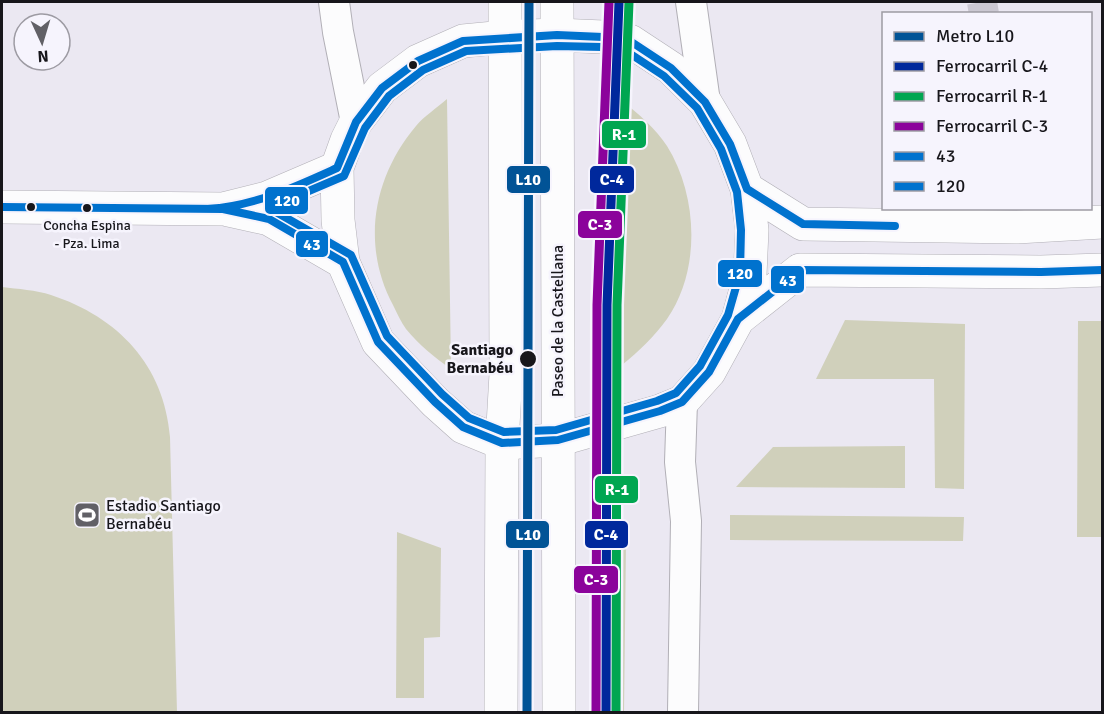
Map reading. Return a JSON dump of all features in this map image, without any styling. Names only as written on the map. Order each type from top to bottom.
[{"type":"main road","points":[[501,712],[502,443],[506,374],[506,2]]},
{"type":"main road","name":"Paseo de la Castellana","points":[[557,2],[559,712]]},
{"type":"main road","points":[[557,35],[630,41],[671,68],[705,102],[730,144],[747,189],[752,230],[750,275],[738,319],[709,372],[682,402],[660,411],[558,440],[502,443],[463,428],[378,342],[343,261],[338,220],[337,168],[356,122],[382,88],[418,61],[463,41],[505,37],[557,35]]},
{"type":"main road","points":[[223,209],[267,198],[337,168]]},
{"type":"main road","points":[[747,189],[803,224],[1017,227],[1102,222]]},
{"type":"main road","points":[[2,207],[223,209],[268,219],[343,261]]},
{"type":"main road","points":[[738,319],[800,270],[1041,272],[1102,270]]},
{"type":"street","points":[[334,2],[356,122]]},
{"type":"street","points":[[691,2],[705,102]]},
{"type":"street","points":[[1041,272],[1102,283]]},
{"type":"street","points":[[682,402],[680,462],[686,521],[683,712]]},
{"type":"green space","points":[[447,99],[451,369],[421,346],[402,323],[383,282],[377,259],[375,235],[376,212],[381,189],[401,146],[416,126]]},
{"type":"green space","points":[[622,101],[658,133],[667,146],[685,187],[690,210],[691,233],[686,278],[678,300],[657,332],[622,365]]},
{"type":"green space","name":"Estadio Santiago Bernabéu","points":[[2,287],[51,295],[97,316],[133,347],[147,366],[158,388],[166,411],[170,437],[177,712],[2,712]]},
{"type":"green space","points":[[845,320],[965,324],[964,489],[935,488],[934,379],[816,379]]},
{"type":"green space","points":[[1078,321],[1102,321],[1102,537],[1077,537]]},
{"type":"green space","points":[[905,446],[905,488],[736,487],[773,447]]},
{"type":"green space","points":[[730,515],[964,517],[963,541],[730,540]]},
{"type":"green space","points":[[397,532],[441,548],[440,637],[424,638],[424,698],[396,698]]},
{"type":"green space","points":[[626,542],[624,712],[615,712],[617,548]]},
{"type":"tunnel","points":[[982,2],[984,12]]},
{"type":"metro line","name":"L10","points":[[527,712],[529,2]]},
{"type":"rail line","name":"C-3","points":[[596,712],[597,305],[609,2]]},
{"type":"rail line","name":"C-4","points":[[606,712],[607,305],[619,2]]},
{"type":"rail line","name":"R-1","points":[[616,712],[617,305],[629,2]]},
{"type":"transit line","name":"43","points":[[208,209],[258,200],[290,189],[337,168],[356,122],[382,88],[418,61],[463,41],[557,35],[630,41],[671,68],[705,102],[730,144],[747,189],[803,224],[895,226]]},
{"type":"transit line","name":"120","points":[[557,46],[602,47],[626,51],[664,76],[697,108],[721,149],[737,192],[741,230],[740,273],[728,315],[700,366],[676,393],[657,401],[556,430],[504,432],[469,418],[442,394],[387,336],[351,255],[269,208],[344,176],[365,128],[389,96],[423,70],[466,51],[557,46]]},
{"type":"transit line","name":"43","points":[[2,207],[223,209],[269,219],[343,262],[378,342],[435,402],[463,427],[502,443],[558,440],[660,411],[682,402],[709,372],[738,319],[800,270],[1041,272],[1102,270]]},
{"type":"place","name":"Concha Espina - Pza. Lima","points":[[87,208]]},
{"type":"place","name":"Santiago Bernabéu","points":[[528,359]]},
{"type":"place","name":"Estadio Santiago Bernabéu","points":[[87,515]]}]
